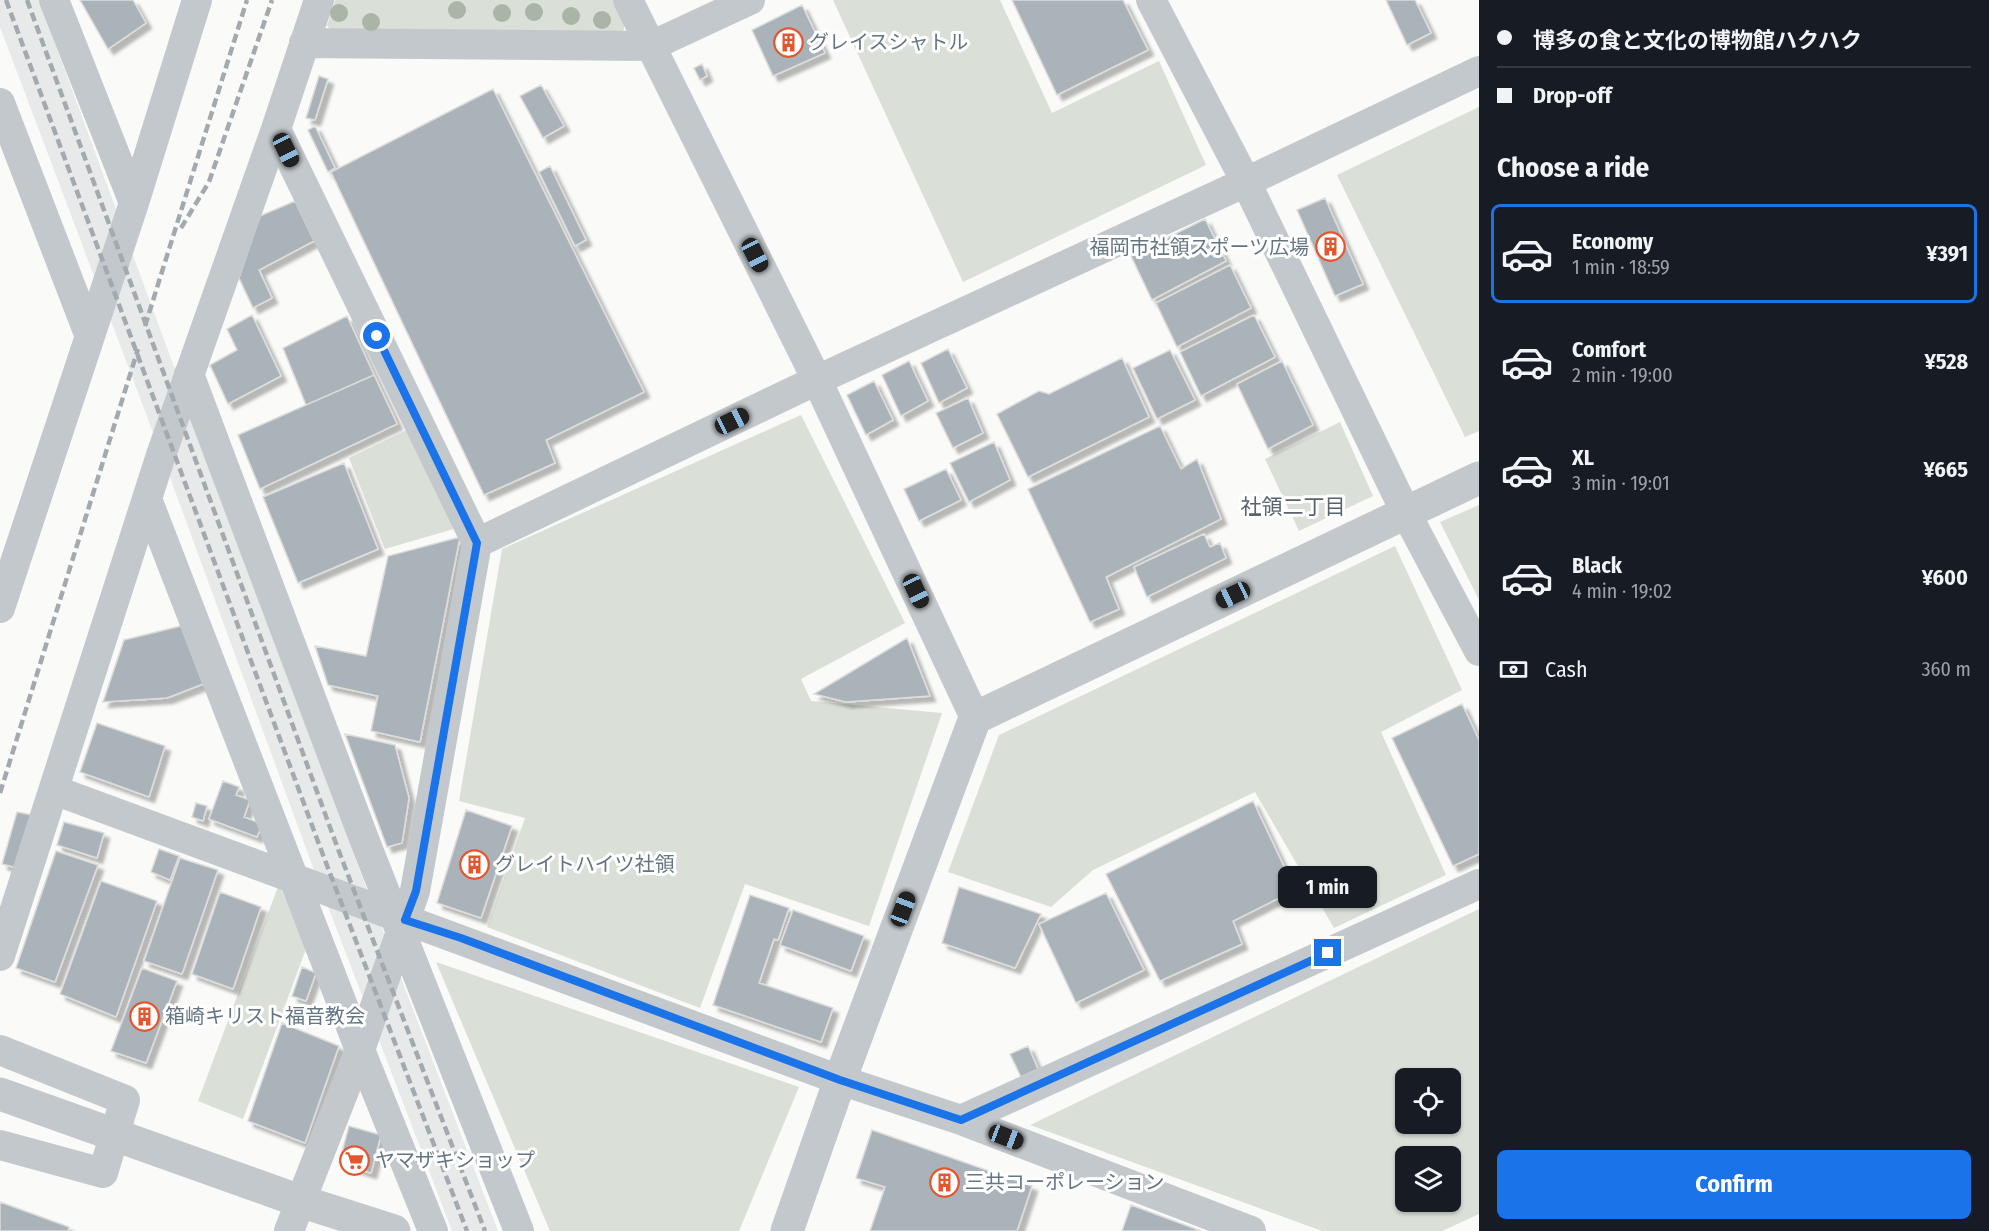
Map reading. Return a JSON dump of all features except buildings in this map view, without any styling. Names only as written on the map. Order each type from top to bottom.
[{"type":"street","points":[[54,0],[134,203]]},
{"type":"street","points":[[1,602],[134,203],[196,0]]},
{"type":"street","points":[[0,956],[189,374],[319,0]]},
{"type":"street","points":[[628,0],[817,380],[975,718]]},
{"type":"street","points":[[304,43],[651,46],[750,0]]},
{"type":"street","points":[[1151,0],[1246,183],[1406,513],[1479,651]]},
{"type":"street","points":[[477,543],[817,380],[1246,183],[1479,71]]},
{"type":"street","points":[[0,103],[6,134],[90,334]]},
{"type":"street","points":[[276,129],[477,543],[416,891],[401,923],[360,1050],[289,1231]]},
{"type":"street","points":[[189,374],[364,839],[401,923],[519,1231]]},
{"type":"street","points":[[787,1231],[840,1080],[975,718],[1479,478]]},
{"type":"street","points":[[147,500],[295,876],[360,1050],[433,1231]]},
{"type":"street","points":[[54,790],[295,876],[401,923],[461,938],[840,1080],[961,1120],[1251,1231]]},
{"type":"street","points":[[961,1120],[1479,884]]},
{"type":"street","points":[[0,1050],[125,1100],[103,1173],[0,1145]]},
{"type":"street","points":[[0,1094],[300,1201],[394,1231]]},
{"type":"shaded area","points":[[0,0],[39,0],[350,845],[498,1231],[452,1231],[311,862],[168,472],[0,27]]},
{"type":"shaded area","points":[[335,0],[614,0],[625,23],[622,38],[335,34],[327,26]]},
{"type":"shaded area","points":[[833,0],[1000,0],[1052,113],[1159,61],[1206,165],[963,282]]},
{"type":"shaded area","points":[[1479,107],[1479,431],[1465,437],[1337,175]]},
{"type":"shaded area","points":[[801,415],[905,623],[801,679],[811,701],[942,713],[869,926],[745,884],[700,1008],[487,927],[525,818],[459,801],[502,549]]},
{"type":"shaded area","points":[[1340,422],[1373,496],[1299,531],[1265,459]]},
{"type":"shaded area","points":[[409,429],[457,528],[385,549],[349,458]]},
{"type":"shaded area","points":[[1479,505],[1479,600],[1440,522]]},
{"type":"shaded area","points":[[1395,546],[1462,690],[1381,732],[1446,875],[1334,928],[1255,792],[1093,870],[1051,907],[948,872],[999,735]]},
{"type":"shaded area","points":[[279,884],[306,949],[243,1119],[198,1101]]},
{"type":"shaded area","points":[[1479,909],[1479,1214],[1442,1231],[1322,1231],[1030,1125]]},
{"type":"shaded area","points":[[436,962],[799,1087],[739,1231],[550,1231]]},
{"type":"railway","points":[[6,0],[323,855],[467,1231]]},
{"type":"railway","points":[[27,0],[338,849],[485,1231]]},
{"type":"railway","points":[[145,326],[247,0]]},
{"type":"railway","points":[[181,228],[209,182],[272,0]]},
{"type":"railway","points":[[0,793],[138,349]]},
{"type":"place","name":"グレイスシャトル","points":[[788,42]]},
{"type":"place","name":"福岡市社領スポーツ広場","points":[[1330,247]]},
{"type":"place","name":"グレイトハイツ社領","points":[[474,864]]},
{"type":"place","name":"箱崎キリスト福音教会","points":[[144,1016]]},
{"type":"place","name":"ヤマザキショップ","points":[[354,1160]]},
{"type":"place","name":"三共コーポレーション","points":[[944,1182]]},
{"type":"district","name":"社領二丁目","points":[[1293,507]]},
{"type":"route","points":[[377,336],[477,543],[416,891],[405,920],[461,938],[840,1080],[961,1120],[1328,953]]}]
